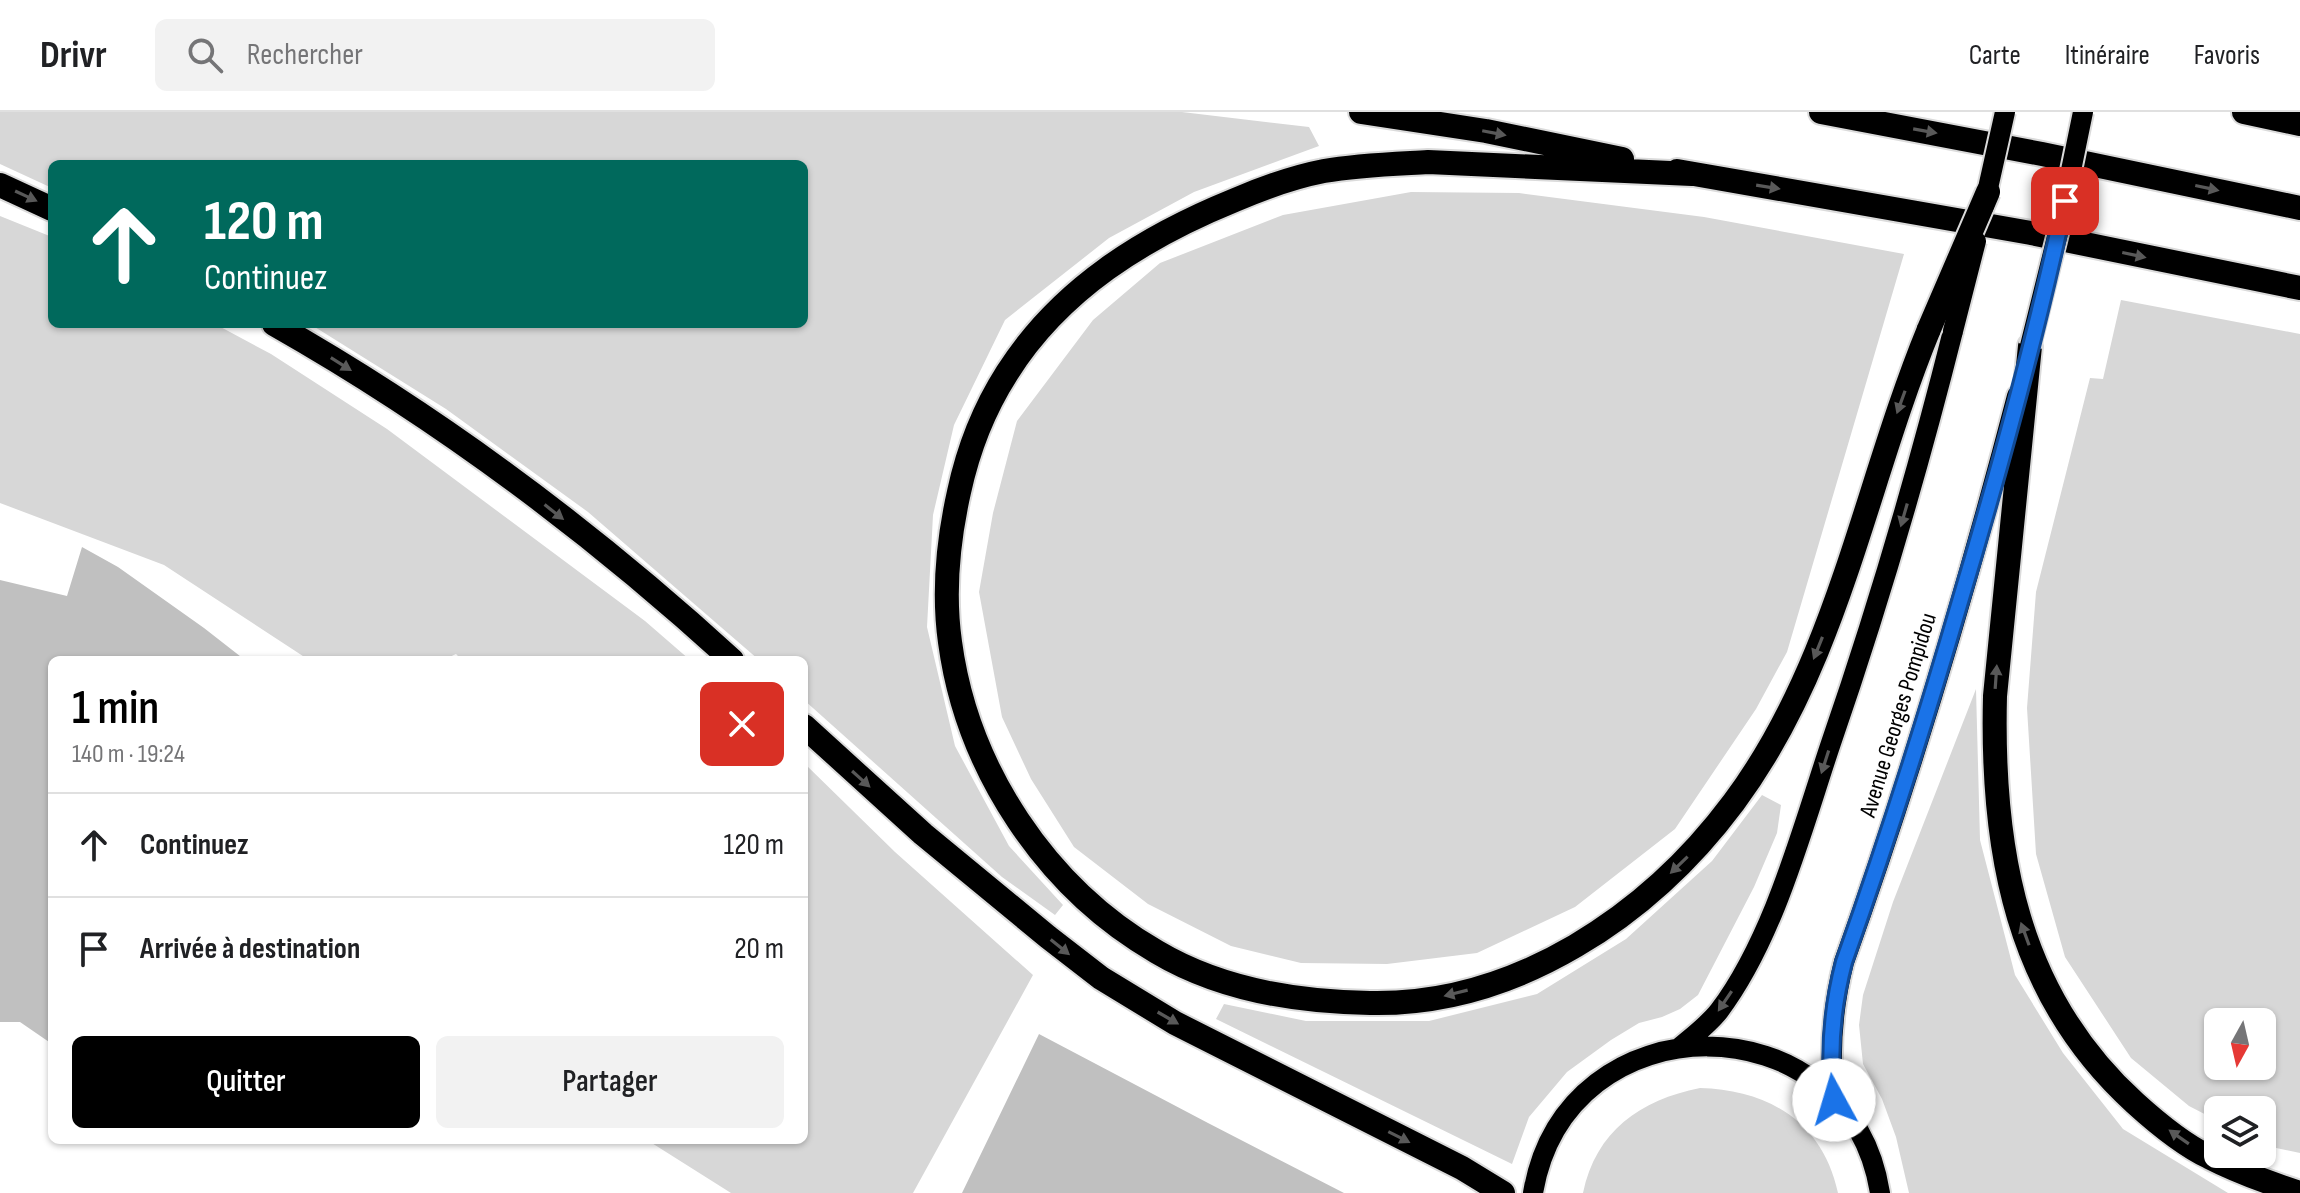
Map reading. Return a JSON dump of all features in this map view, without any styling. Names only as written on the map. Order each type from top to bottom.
[{"type":"highway","points":[[1361,112],[1486,131],[1692,174],[2031,233],[2300,290]]},
{"type":"highway","points":[[1821,112],[2098,165],[2300,208]]},
{"type":"highway","points":[[2244,112],[2300,124]]},
{"type":"highway","points":[[1692,174],[1428,162],[1320,172],[1250,193],[1145,243],[1115,262],[1064,303],[1024,348],[989,404],[964,468],[947,575],[950,641],[963,701],[974,734],[1003,797],[1040,851],[1106,918],[1159,954],[1220,981],[1285,997],[1385,1003],[1450,995],[1516,975],[1552,959],[1615,921],[1668,876],[1711,831],[1754,773],[1794,705],[1829,621],[1897,414],[1941,330],[1988,192]]},
{"type":"highway","points":[[0,185],[48,207]]},
{"type":"highway","points":[[281,328],[391,395],[520,486],[727,656]]},
{"type":"highway","points":[[2030,346],[1995,696],[1994,742],[1999,824],[2013,901],[2040,974],[2058,1009],[2099,1067],[2122,1091],[2149,1116],[2208,1157],[2270,1184],[2300,1193]]},
{"type":"highway","points":[[808,730],[932,841],[1101,978],[1175,1023],[1462,1168],[1503,1193]]},
{"type":"main road","points":[[1988,192],[2005,112]]},
{"type":"main road","name":"Avenue Georges Pompidou","points":[[1834,1100],[1830,1067],[1837,989],[1928,711],[1983,523],[2059,229],[2083,112]]},
{"type":"main road","points":[[1679,1048],[1714,1016],[1735,986],[1763,931],[1793,860],[1895,545],[1941,330]]},
{"type":"main road","points":[[1533,1193],[1551,1138],[1580,1098],[1605,1077],[1633,1061],[1679,1048],[1713,1045],[1763,1054],[1794,1068],[1834,1100],[1863,1140],[1880,1193]]},
{"type":"shaded area","points":[[0,112],[1182,112],[1309,127],[1319,146],[1194,192],[1109,238],[1005,320],[954,425],[933,515],[927,627],[955,746],[1009,846],[1063,905],[1055,915],[1002,877],[808,704],[808,656],[754,656],[588,512],[446,409],[316,328],[808,328],[808,160],[48,160],[48,186],[0,164]]},
{"type":"shaded area","points":[[1411,192],[1519,193],[1704,217],[1904,254],[1787,652],[1756,709],[1675,829],[1575,907],[1477,953],[1387,964],[1301,963],[1231,946],[1148,904],[1074,847],[1031,779],[1002,717],[979,592],[993,513],[1017,421],[1093,320],[1160,263],[1283,215]]},
{"type":"shaded area","points":[[0,216],[48,235],[48,328],[222,328],[271,354],[387,429],[645,621],[685,656],[303,656],[164,565],[0,503]]},
{"type":"shaded area","points":[[2121,300],[2300,334],[2300,1153],[2276,1148],[2276,1096],[2204,1096],[2204,1114],[2189,1106],[2131,1058],[2065,957],[2036,854],[2027,708],[2036,592],[2090,378],[2103,379]]},
{"type":"shaded area","points":[[1976,689],[1980,840],[2015,975],[2063,1053],[2123,1129],[2228,1193],[1909,1193],[1896,1137],[1882,1099],[1863,1064],[1859,1025],[1863,995],[1893,902]]},
{"type":"shaded area","points":[[808,767],[895,852],[1033,975],[913,1193],[731,1193],[653,1144],[808,1144]]},
{"type":"shaded area","points":[[1762,795],[1781,805],[1777,833],[1754,887],[1698,995],[1680,1009],[1639,1023],[1567,1072],[1529,1117],[1512,1164],[1216,1019],[1224,1004],[1306,1021],[1429,1021],[1537,994],[1626,939],[1712,861]]},
{"type":"shaded area","points":[[1700,1088],[1749,1095],[1789,1115],[1806,1129],[1820,1147],[1831,1168],[1838,1193],[1583,1193],[1598,1152],[1624,1122],[1658,1101]]},
{"type":"building","points":[[82,547],[118,567],[240,656],[48,656],[48,1041],[20,1022],[0,1022],[0,580],[67,596]]},
{"type":"building","points":[[1039,1034],[1208,1123],[1344,1193],[962,1193]]},
{"type":"route","points":[[1834,1100],[1830,1067],[1832,1013],[1837,989],[1916,749],[1967,578],[2047,282],[2065,201]]}]
